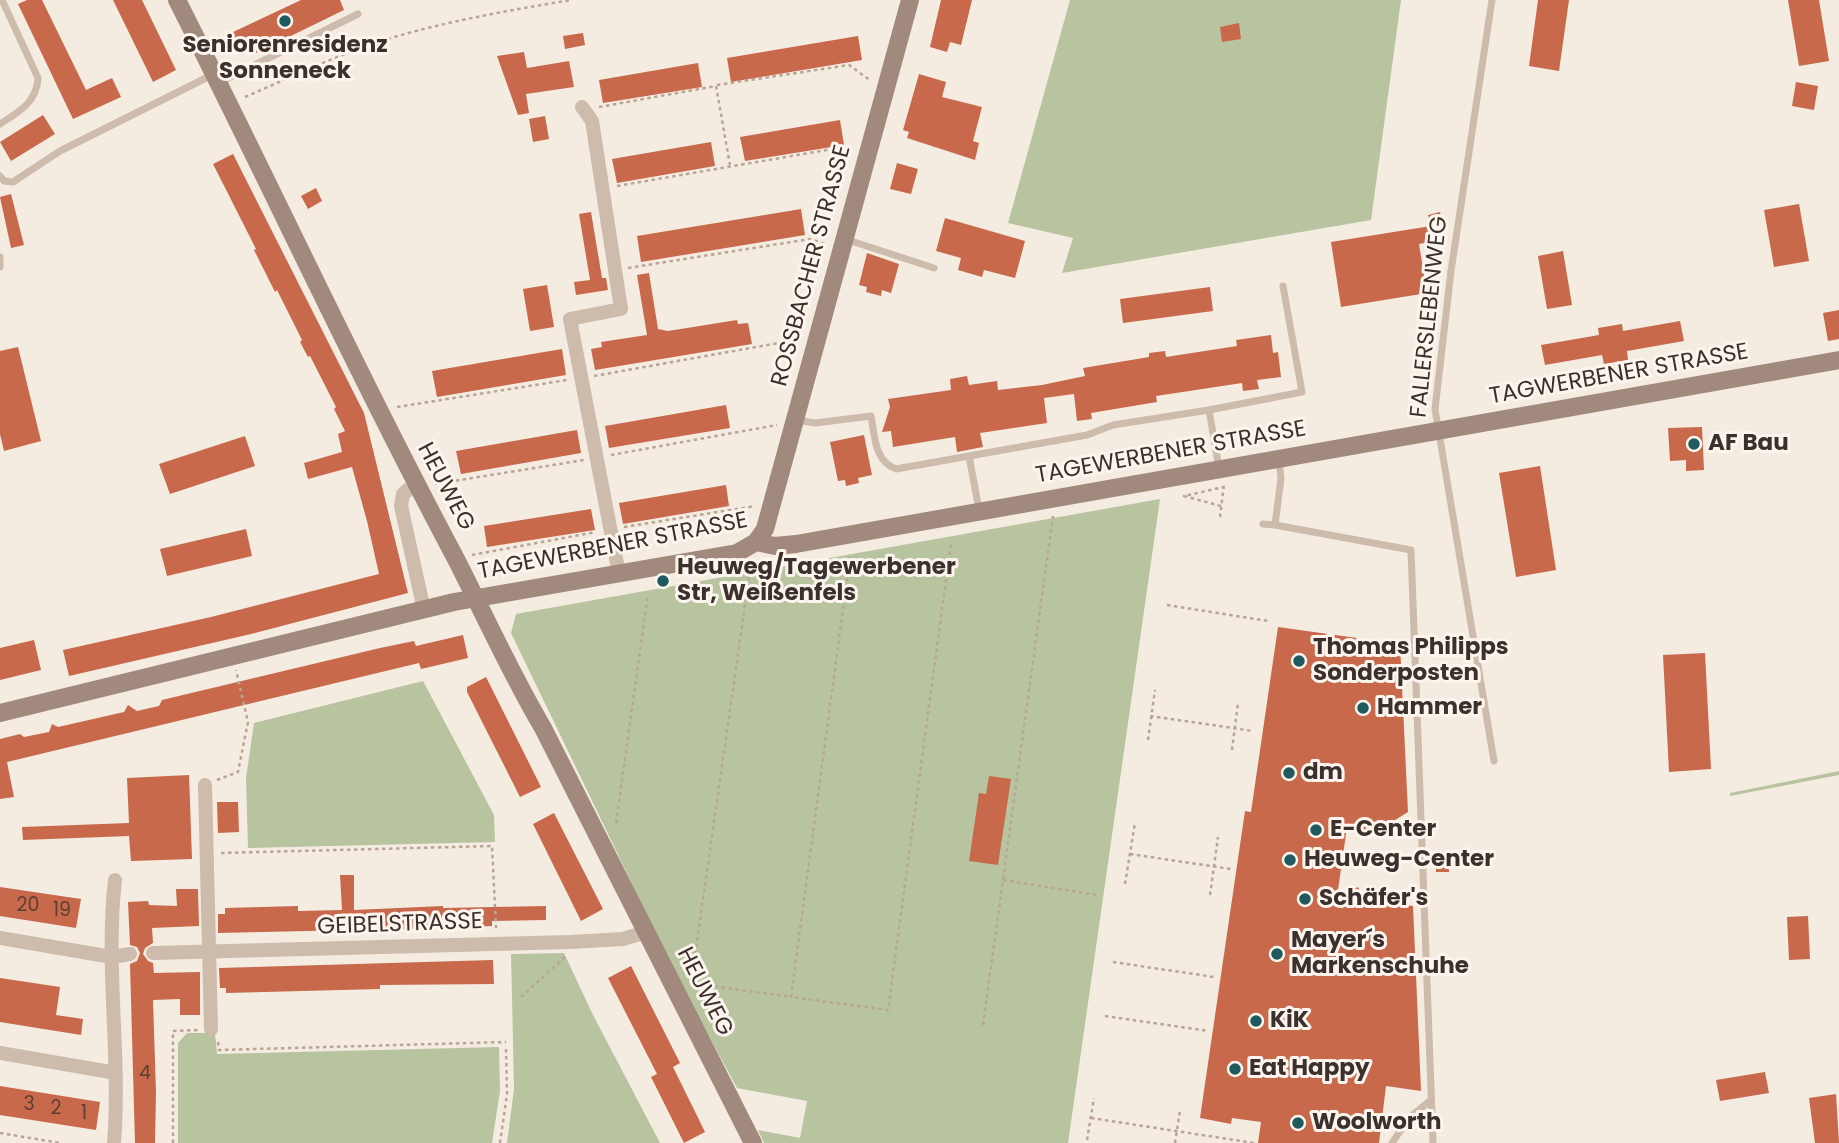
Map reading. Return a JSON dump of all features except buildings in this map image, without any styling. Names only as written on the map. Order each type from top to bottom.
[{"type":"street","name":"HEUWEG","points":[[177,0],[415,486],[520,690],[543,728],[753,1143]]},
{"type":"street","name":"ROSSBACHER STRASSE","points":[[756,542],[765,529],[910,0]]},
{"type":"street","points":[[583,108],[592,121],[621,309],[569,319],[619,574]]},
{"type":"street","name":"TAGWERBENER STRASSE","points":[[1407,437],[1839,360]]},
{"type":"street","name":"TAGEWERBENER STRASSE","points":[[0,713],[424,610],[737,553],[756,542],[775,546],[796,544],[1407,437]]},
{"type":"street","points":[[415,486],[403,494],[401,506],[424,610]]},
{"type":"street","points":[[205,785],[211,1029]]},
{"type":"street","points":[[114,1143],[116,1073],[112,908],[115,880]]},
{"type":"street","name":"GEIBELSTRASSE","points":[[153,953],[570,942],[623,939],[646,932]]},
{"type":"street","points":[[0,938],[113,957],[130,954]]},
{"type":"street","points":[[0,1053],[116,1073]]},
{"type":"lane","points":[[0,124],[32,101],[38,88],[38,78],[2,0]]},
{"type":"lane","name":"FALLERSLEBENWEG","points":[[1492,0],[1451,271],[1435,407],[1494,761]]},
{"type":"lane","points":[[0,176],[4,181],[13,182],[60,151],[358,15]]},
{"type":"lane","points":[[843,245],[934,268]]},
{"type":"lane","points":[[0,257],[0,267]]},
{"type":"lane","points":[[794,421],[815,424],[871,416],[878,452],[888,466],[896,469],[1087,435],[1113,425],[1302,392],[1283,286]]},
{"type":"lane","points":[[1209,410],[1219,469]]},
{"type":"lane","points":[[970,456],[979,511]]},
{"type":"lane","points":[[1275,525],[1280,478],[1279,458]]},
{"type":"lane","points":[[1263,524],[1411,550],[1433,1143]]},
{"type":"lane","points":[[1392,1143],[1409,1118],[1431,1100]]},
{"type":"path","points":[[230,105],[314,67],[379,42],[467,19],[571,0]]},
{"type":"path","points":[[583,108],[849,65],[885,92]]},
{"type":"path","points":[[716,86],[730,165]]},
{"type":"path","points":[[602,189],[844,147],[867,158]]},
{"type":"path","points":[[615,270],[810,239],[843,245]]},
{"type":"path","points":[[378,410],[818,337]]},
{"type":"path","points":[[415,486],[597,458],[794,421]]},
{"type":"path","points":[[1221,506],[1184,496],[1224,487]]},
{"type":"path","points":[[1220,517],[1223,497]]},
{"type":"path","points":[[983,1025],[1053,515],[1051,499]]},
{"type":"path","points":[[749,577],[691,983],[888,1010],[951,542]]},
{"type":"path","points":[[790,997],[850,557]]},
{"type":"path","points":[[616,823],[648,594]]},
{"type":"path","points":[[1167,606],[1268,621]]},
{"type":"path","points":[[205,785],[238,772],[248,722],[232,657]]},
{"type":"path","points":[[1148,740],[1155,690]]},
{"type":"path","points":[[1232,750],[1238,703]]},
{"type":"path","points":[[1150,716],[1253,731]]},
{"type":"path","points":[[1125,884],[1135,823]]},
{"type":"path","points":[[1210,895],[1218,837]]},
{"type":"path","points":[[207,853],[492,846],[497,945]]},
{"type":"path","points":[[1130,854],[1231,869]]},
{"type":"path","points":[[1003,880],[1097,895]]},
{"type":"path","points":[[521,997],[570,952],[570,942]]},
{"type":"path","points":[[1113,962],[1214,977]]},
{"type":"path","points":[[1105,1016],[1209,1031]]},
{"type":"path","points":[[173,1143],[173,1031],[218,1031],[219,1050],[506,1042]]},
{"type":"path","points":[[500,1143],[508,1094],[506,1049]]},
{"type":"path","points":[[1087,1140],[1094,1098]]},
{"type":"path","points":[[1175,1143],[1180,1110]]},
{"type":"path","points":[[1091,1118],[1254,1143]]},
{"type":"path","points":[[0,1133],[60,1143]]},
{"type":"green space","points":[[1070,0],[1401,0],[1371,220],[1062,273],[1073,238],[1008,223]]},
{"type":"green space","points":[[1160,499],[1068,1143],[764,1143],[758,1130],[800,1138],[807,1101],[737,1088],[679,981],[511,633],[516,614]]},
{"type":"green space","points":[[423,681],[494,815],[495,842],[248,848],[246,778],[254,723]]},
{"type":"green space","points":[[1839,771],[1839,775],[1730,796],[1730,793]]},
{"type":"green space","points":[[564,953],[660,1143],[507,1143],[514,1089],[511,954]]},
{"type":"green space","points":[[187,1033],[215,1033],[217,1054],[499,1047],[500,1091],[492,1143],[178,1143],[178,1043]]},
{"type":"place","name":"Seniorenresidenz Sonneneck","points":[[285,21]]},
{"type":"place","name":"AF Bau","points":[[1694,444]]},
{"type":"place","name":"Heuweg/Tagewerbener Str, Weißenfels","points":[[663,581]]},
{"type":"place","name":"Thomas Philipps Sonderposten","points":[[1299,661]]},
{"type":"place","name":"Hammer","points":[[1363,708]]},
{"type":"place","name":"dm","points":[[1289,773]]},
{"type":"place","name":"E-Center","points":[[1316,830]]},
{"type":"place","name":"Heuweg-Center","points":[[1290,860]]},
{"type":"place","name":"Schäfer's","points":[[1305,899]]},
{"type":"place","name":"Mayer´s Markenschuhe","points":[[1277,954]]},
{"type":"place","name":"KiK","points":[[1256,1021]]},
{"type":"place","name":"Eat Happy","points":[[1235,1069]]},
{"type":"place","name":"Woolworth","points":[[1298,1123]]}]
